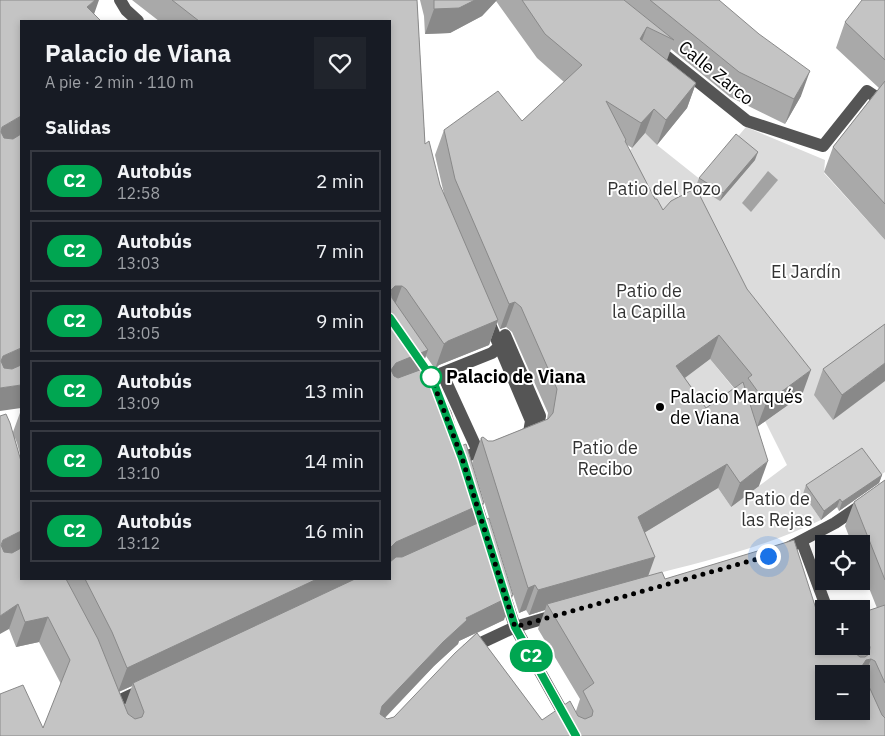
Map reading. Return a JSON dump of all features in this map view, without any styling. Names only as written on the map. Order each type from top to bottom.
[{"type":"street","points":[[120,0],[126,10],[137,20]]},
{"type":"street","name":"Calle Zarco","points":[[650,43],[746,121],[823,146],[867,91],[885,103]]},
{"type":"street","points":[[480,302],[501,349]]},
{"type":"street","points":[[434,375],[481,458],[536,436],[540,416],[505,335],[501,349]]},
{"type":"street","points":[[434,375],[501,349]]},
{"type":"street","points":[[434,375],[438,396]]},
{"type":"street","points":[[466,471],[461,453],[478,452]]},
{"type":"street","points":[[471,486],[481,534],[491,551]]},
{"type":"street","points":[[767,556],[786,551],[802,542],[835,523],[885,489]]},
{"type":"street","points":[[802,542],[824,600]]},
{"type":"street","points":[[500,580],[515,627],[576,736]]},
{"type":"street","points":[[458,656],[464,650],[515,627],[571,612]]},
{"type":"street","points":[[114,703],[155,683]]},
{"type":"green space","points":[[746,127],[825,160],[824,173],[885,240],[885,472],[875,479],[803,494],[821,520],[799,530],[734,553],[644,577],[629,542],[718,488],[731,507],[787,465],[765,421],[801,394],[652,231],[616,166],[645,133],[701,180]]},
{"type":"green space","points":[[710,359],[743,400],[697,432],[667,391]]},
{"type":"shaded area","points":[[768,171],[778,180],[751,212],[742,203]]},
{"type":"building","points":[[0,0],[95,0],[87,7],[100,20],[20,20],[20,117],[2,127],[1,132],[4,138],[13,139],[20,135],[20,348],[3,356],[1,361],[4,368],[12,369],[20,365],[20,385],[0,388]]},
{"type":"building","points":[[172,0],[417,0],[425,144],[429,141],[440,185],[498,320],[444,344],[406,289],[402,286],[395,286],[391,290],[391,20],[198,20]]},
{"type":"building","points":[[434,0],[475,0],[459,8],[434,9]]},
{"type":"building","points":[[522,0],[624,0],[674,40],[647,27],[640,39],[696,83],[666,120],[654,109],[641,123],[606,101],[655,199],[657,199],[663,210],[671,201],[696,188],[747,289],[811,370],[766,403],[748,378],[752,375],[719,335],[676,366],[706,408],[743,382],[768,461],[740,483],[727,464],[638,517],[655,557],[538,590],[535,585],[528,588],[481,438],[493,441],[548,419],[553,413],[557,389],[521,307],[515,302],[509,304],[455,179],[444,130],[498,91],[522,121],[582,65],[545,34]]},
{"type":"building","points":[[650,0],[719,0],[759,34],[810,71],[794,99],[739,72]]},
{"type":"building","points":[[862,0],[885,0],[885,60],[845,22]]},
{"type":"building","points":[[885,81],[885,204],[833,147]]},
{"type":"building","points":[[736,134],[758,152],[723,193],[699,178]]},
{"type":"building","points":[[391,290],[392,298],[428,350],[396,363],[391,370]]},
{"type":"building","points":[[885,324],[885,363],[842,395],[823,369]]},
{"type":"building","points":[[428,367],[451,412],[461,446],[466,444],[484,503],[396,542],[391,547],[391,370],[394,376],[398,378]]},
{"type":"building","points":[[6,414],[20,458],[20,532],[3,540],[1,545],[4,552],[12,553],[20,549],[20,580],[67,580],[98,639],[128,714],[135,719],[142,717],[144,712],[133,683],[353,580],[391,580],[391,561],[396,557],[402,557],[489,518],[513,595],[466,618],[467,620],[443,642],[382,706],[380,714],[387,719],[394,717],[455,653],[477,633],[542,720],[570,701],[578,716],[585,719],[592,716],[593,711],[583,691],[594,683],[547,604],[662,572],[665,579],[794,540],[815,606],[815,655],[858,655],[865,657],[870,655],[870,610],[885,605],[885,683],[875,661],[871,659],[866,660],[863,665],[815,665],[815,720],[870,720],[870,689],[885,718],[885,736],[0,736],[0,694],[23,685],[43,728],[70,660],[48,617],[25,622],[18,604],[0,616],[0,416]]},
{"type":"building","points":[[862,448],[882,475],[842,502],[840,499],[824,511],[806,485]]},
{"type":"building","points":[[885,480],[885,580],[870,542],[870,535],[867,535],[854,502]]},
{"type":"building","points":[[86,580],[315,580],[127,668],[112,632]]},
{"type":"bus line","name":"C2","points":[[391,319],[432,378],[462,458],[515,627],[576,736]]},
{"type":"place","name":"Palacio de Viana","points":[[431,377]]},
{"type":"place","name":"Palacio Marqués de Viana","points":[[660,407]]},
{"type":"route","points":[[431,377],[462,458],[515,627],[768,556]]},
{"type":"park label","name":"Patio del Pozo","points":[[664,189]]},
{"type":"park label","name":"El Jardín","points":[[806,272]]},
{"type":"park label","name":"Patio de la Capilla","points":[[649,301]]},
{"type":"park label","name":"Patio de Recibo","points":[[605,458]]},
{"type":"park label","name":"Patio de las Rejas","points":[[777,509]]}]
